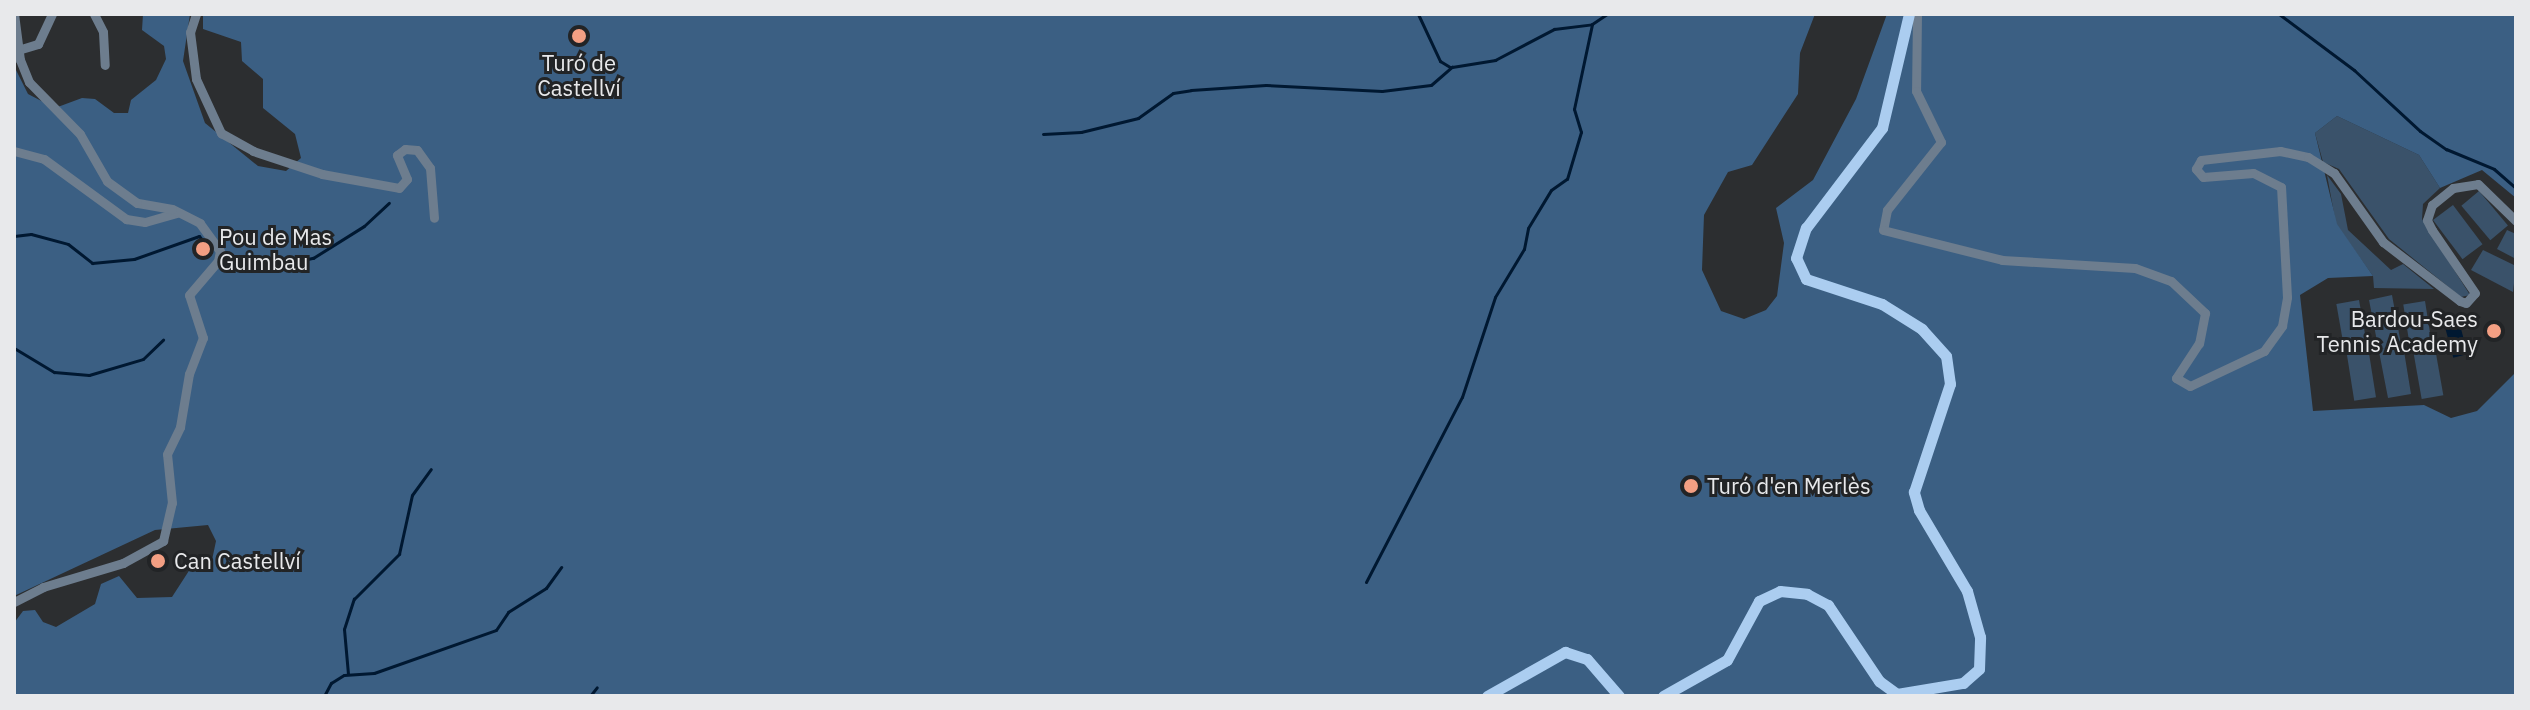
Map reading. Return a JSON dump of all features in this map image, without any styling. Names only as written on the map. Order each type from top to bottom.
[{"type":"main road","points":[[1663,696],[1727,660],[1759,601],[1780,591],[1807,594],[1828,605],[1879,681],[1897,694],[1963,683],[1979,669],[1980,637],[1967,591],[1919,510],[1914,492],[1948,392],[1946,356],[1922,329],[1882,304],[1806,279],[1796,258],[1806,228],[1882,128],[1909,14]]},
{"type":"main road","points":[[1487,696],[1565,652],[1587,659],[1619,696]]},
{"type":"street","points":[[14,14],[18,50],[29,82],[80,134],[113,188],[137,203],[177,213],[211,233],[220,257],[189,295],[203,338],[165,461],[172,503],[163,541],[123,563],[43,587],[14,602]]},
{"type":"street","points":[[18,50],[38,44],[52,14]]},
{"type":"street","points":[[94,14],[103,32],[105,65]]},
{"type":"street","points":[[196,14],[190,32],[196,79],[221,133],[253,151],[322,174],[399,188],[407,181],[397,155],[405,149],[417,150],[430,168],[434,218]]},
{"type":"street","points":[[1917,14],[1916,91],[1941,142],[1887,210],[1881,222],[1884,232],[2002,260],[2135,268],[2171,281],[2205,313],[2199,343],[2176,378],[2190,386],[2264,351],[2282,326],[2287,297],[2281,187],[2253,173],[2203,177],[2196,169],[2201,160],[2280,151],[2308,157],[2334,173],[2383,242],[2466,303],[2475,293],[2427,220],[2432,205],[2453,188],[2478,184],[2516,221]]},
{"type":"street","points":[[14,151],[44,159],[126,219],[145,222],[177,213]]},
{"type":"shaded area","points":[[143,14],[190,14],[183,61],[205,123],[258,166],[286,171],[301,158],[295,134],[263,108],[263,79],[242,61],[241,42],[203,29],[203,14],[1815,14],[1800,53],[1798,94],[1752,165],[1728,172],[1704,215],[1702,270],[1721,311],[1744,319],[1766,310],[1777,296],[1784,243],[1776,208],[1813,180],[1856,99],[1887,14],[2516,14],[2516,198],[2482,170],[2440,188],[2419,155],[2337,116],[2315,133],[2337,224],[2373,276],[2328,278],[2300,295],[2313,411],[2424,405],[2451,418],[2477,411],[2516,372],[2516,696],[14,696],[14,623],[23,611],[35,610],[43,622],[56,627],[95,604],[101,584],[119,576],[137,598],[172,597],[194,563],[212,560],[216,541],[208,525],[155,530],[14,596],[14,66],[28,94],[55,108],[82,98],[95,99],[114,113],[128,113],[131,100],[156,80],[166,59],[164,46],[142,30]]},
{"type":"shaded area","points":[[2337,116],[2419,155],[2440,188],[2423,204],[2422,219],[2470,295],[2461,297],[2389,239],[2339,169],[2323,162],[2315,133]]},
{"type":"shaded area","points":[[2327,175],[2341,194],[2348,230],[2391,270],[2403,264],[2434,289],[2374,288],[2373,276],[2336,224]]},
{"type":"shaded area","points":[[2479,191],[2508,225],[2490,240],[2461,206]]},
{"type":"shaded area","points":[[2453,205],[2482,244],[2463,259],[2433,220]]},
{"type":"shaded area","points":[[2507,230],[2516,234],[2516,259],[2497,249]]},
{"type":"shaded area","points":[[2483,250],[2516,266],[2513,292],[2471,270]]},
{"type":"shaded area","points":[[2392,295],[2401,344],[2380,349],[2403,345],[2411,394],[2388,398],[2369,300]]},
{"type":"shaded area","points":[[2359,300],[2367,345],[2344,349],[2336,304]]},
{"type":"shaded area","points":[[2425,301],[2432,346],[2410,350],[2403,304]]},
{"type":"shaded area","points":[[2460,325],[2468,354],[2453,358],[2446,329]]},
{"type":"shaded area","points":[[2368,347],[2376,397],[2354,401],[2346,350]]},
{"type":"shaded area","points":[[2435,348],[2443,395],[2422,399],[2413,352]]},
{"type":"waterway","points":[[1418,14],[1440,61],[1450,67]]},
{"type":"waterway","points":[[1043,134],[1081,132],[1138,118],[1173,93],[1191,90],[1266,85],[1382,91],[1431,85],[1452,67],[1495,60],[1554,29],[1592,24],[1607,14]]},
{"type":"waterway","points":[[2279,14],[2354,70],[2420,131],[2446,149],[2494,169],[2516,188]]},
{"type":"waterway","points":[[1366,582],[1462,397],[1495,297],[1524,249],[1528,228],[1551,190],[1567,179],[1581,132],[1574,109],[1592,24]]},
{"type":"waterway","points":[[234,256],[284,264],[313,258],[364,226],[389,203]]},
{"type":"waterway","points":[[14,236],[31,234],[68,244],[92,263],[134,259],[199,236],[211,251]]},
{"type":"waterway","points":[[14,348],[54,372],[89,375],[143,359],[163,340]]},
{"type":"waterway","points":[[348,674],[344,629],[354,599],[399,554],[412,495],[431,469]]},
{"type":"waterway","points":[[324,696],[331,683],[344,675],[374,673],[496,630],[508,612],[546,588],[561,567]]},
{"type":"waterway","points":[[590,696],[597,687]]},
{"type":"place","name":"Turó de Castellví","points":[[579,36]]},
{"type":"place","name":"Pou de Mas Guimbau","points":[[203,249]]},
{"type":"place","name":"Bardou-Saes Tennis Academy","points":[[2494,331]]},
{"type":"place","name":"Turó d'en Merlès","points":[[1691,486]]},
{"type":"place","name":"Can Castellví","points":[[158,561]]}]
